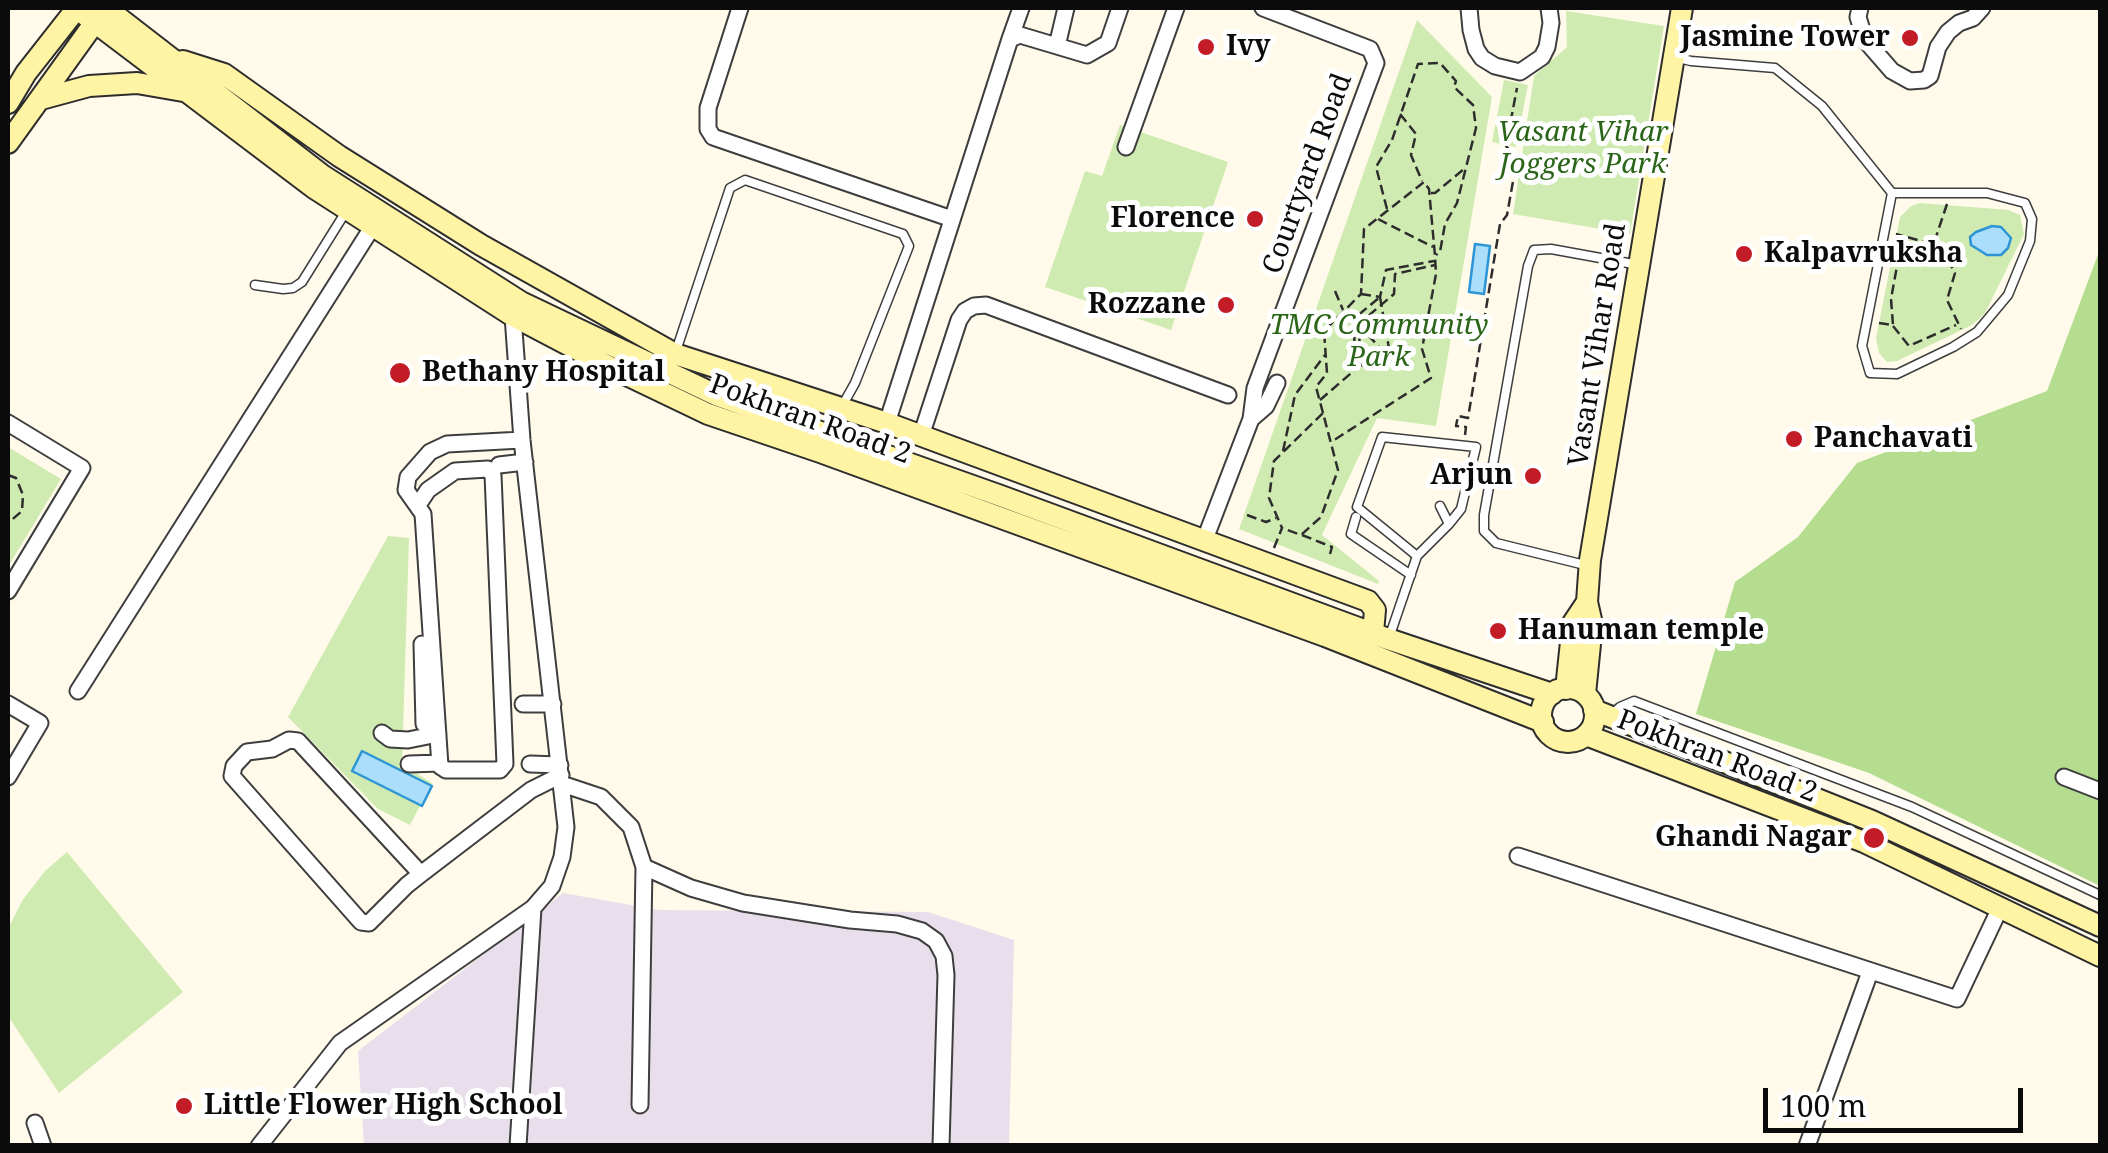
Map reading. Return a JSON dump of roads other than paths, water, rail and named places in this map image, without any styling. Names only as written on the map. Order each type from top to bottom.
[{"type":"main road","name":"Pokhran Road 2","points":[[77,8],[102,13],[171,58],[322,175],[517,309]]},
{"type":"main road","points":[[8,103],[26,73],[77,8]]},
{"type":"main road","name":"Vasant Vihar Road","points":[[1582,701],[1592,624],[1587,602],[1589,566],[1682,8]]},
{"type":"main road","name":"Pokhran Road 2","points":[[102,13],[186,91],[314,188],[517,309],[826,444],[1542,722]]},
{"type":"main road","points":[[8,143],[102,13]]},
{"type":"main road","points":[[171,58],[224,74],[339,156],[481,245],[675,354],[887,423],[1368,601],[1375,610],[1381,636]]},
{"type":"main road","points":[[41,99],[89,86],[138,83],[186,91]]},
{"type":"main road","name":"Pokhran Road 2","points":[[826,444],[1381,636],[1582,701],[1872,821],[2100,926]]},
{"type":"main road","points":[[1582,701],[1594,724],[1581,740],[1570,742],[1551,736],[1542,722],[1542,707],[1582,701]]},
{"type":"main road","name":"Pokhran Road 2","points":[[1586,736],[1864,842],[2100,956]]},
{"type":"main road","points":[[1948,882],[1957,862]]},
{"type":"street","points":[[740,8],[708,108],[708,129],[713,137],[952,219]]},
{"type":"street","points":[[887,423],[1021,8]]},
{"type":"street","points":[[1057,46],[1066,8]]},
{"type":"street","points":[[1010,39],[1020,35],[1087,55],[1108,43],[1120,8]]},
{"type":"street","points":[[1126,147],[1176,8]]},
{"type":"street","name":"Courtyard Road","points":[[1205,539],[1251,419],[1255,388],[1376,63],[1370,49],[1262,8]]},
{"type":"street","points":[[1469,8],[1471,30],[1482,58],[1495,66],[1520,72],[1542,57],[1547,47],[1550,8]]},
{"type":"street","points":[[1860,8],[1858,17],[1866,40],[1892,71],[1910,80],[1924,80],[1930,76],[1938,47],[1948,32],[1982,8]]},
{"type":"street","points":[[78,692],[373,226]]},
{"type":"street","points":[[921,436],[959,320],[974,306],[986,305],[1228,395]]},
{"type":"street","points":[[259,1146],[340,1043],[534,908],[552,886],[562,857],[566,827],[523,450],[517,309]]},
{"type":"street","points":[[1251,419],[1266,406],[1278,383]]},
{"type":"street","points":[[8,424],[82,468],[8,590]]},
{"type":"street","points":[[500,464],[523,450]]},
{"type":"street","points":[[418,506],[428,490],[455,472],[488,470],[493,475],[505,764],[500,770],[446,770],[440,766],[431,729],[430,619],[422,514],[406,490],[439,456],[523,450]]},
{"type":"street","points":[[8,704],[40,723],[8,777]]},
{"type":"street","points":[[523,704],[553,704]]},
{"type":"street","points":[[382,733],[390,739],[408,740],[431,729]]},
{"type":"street","points":[[421,874],[298,741],[247,752],[234,766],[232,776],[361,922],[368,923],[421,874],[531,790],[561,774]]},
{"type":"street","points":[[410,764],[440,763]]},
{"type":"street","points":[[530,764],[561,774],[602,798],[631,827],[644,867],[640,1105]]},
{"type":"street","points":[[2064,777],[2100,791]]},
{"type":"street","points":[[1518,856],[1956,999],[2000,908]]},
{"type":"street","points":[[644,867],[691,888],[743,903],[897,924],[922,931],[936,941],[944,956],[946,975],[941,1146]]},
{"type":"street","points":[[518,1146],[534,908]]},
{"type":"street","points":[[1807,1146],[1870,972]]},
{"type":"street","points":[[35,1123],[44,1146]]},
{"type":"lane","points":[[1674,57],[1691,62],[1774,68],[1822,106],[1892,193]]},
{"type":"lane","points":[[675,354],[730,188],[744,180],[904,234],[909,246],[855,383],[826,444]]},
{"type":"lane","points":[[1892,193],[1987,194],[2025,203],[2032,218],[2030,241],[2008,296],[1977,332],[1897,374],[1870,373],[1862,346],[1892,193]]},
{"type":"lane","points":[[255,285],[283,289],[302,282],[348,210]]},
{"type":"lane","points":[[1589,566],[1496,543],[1484,531],[1484,515],[1534,250],[1552,249],[1639,264]]},
{"type":"lane","points":[[1381,636],[1417,556],[1461,509],[1476,447],[1382,437],[1357,507],[1417,556]]},
{"type":"lane","points":[[1440,506],[1449,524]]},
{"type":"lane","points":[[1356,517],[1351,534],[1411,574]]},
{"type":"lane","points":[[1582,701],[1620,706],[1634,700],[1912,807],[2100,895]]},
{"type":"water","points":[[1992,226],[2001,227],[2011,238],[2001,255],[1987,255],[1971,245],[1970,237]]},
{"type":"water","points":[[1475,244],[1490,246],[1484,294],[1469,292]]},
{"type":"water","points":[[362,751],[432,786],[422,806],[352,771]]},
{"type":"place","name":"Jasmine Tower","points":[[1910,38]]},
{"type":"place","name":"Ivy","points":[[1206,47]]},
{"type":"place","name":"Florence","points":[[1255,219]]},
{"type":"place","name":"Kalpavruksha","points":[[1744,254]]},
{"type":"place","name":"Rozzane","points":[[1226,305]]},
{"type":"place","name":"Bethany Hospital","points":[[400,373]]},
{"type":"place","name":"Panchavati","points":[[1794,439]]},
{"type":"place","name":"Arjun","points":[[1533,476]]},
{"type":"place","name":"Hanuman temple","points":[[1498,631]]},
{"type":"place","name":"Ghandi Nagar","points":[[1874,838]]},
{"type":"place","name":"Little Flower High School","points":[[184,1106]]},
{"type":"park label","name":"Vasant Vihar Joggers Park","points":[[1583,149]]},
{"type":"park label","name":"TMC Community Park","points":[[1379,342]]}]
